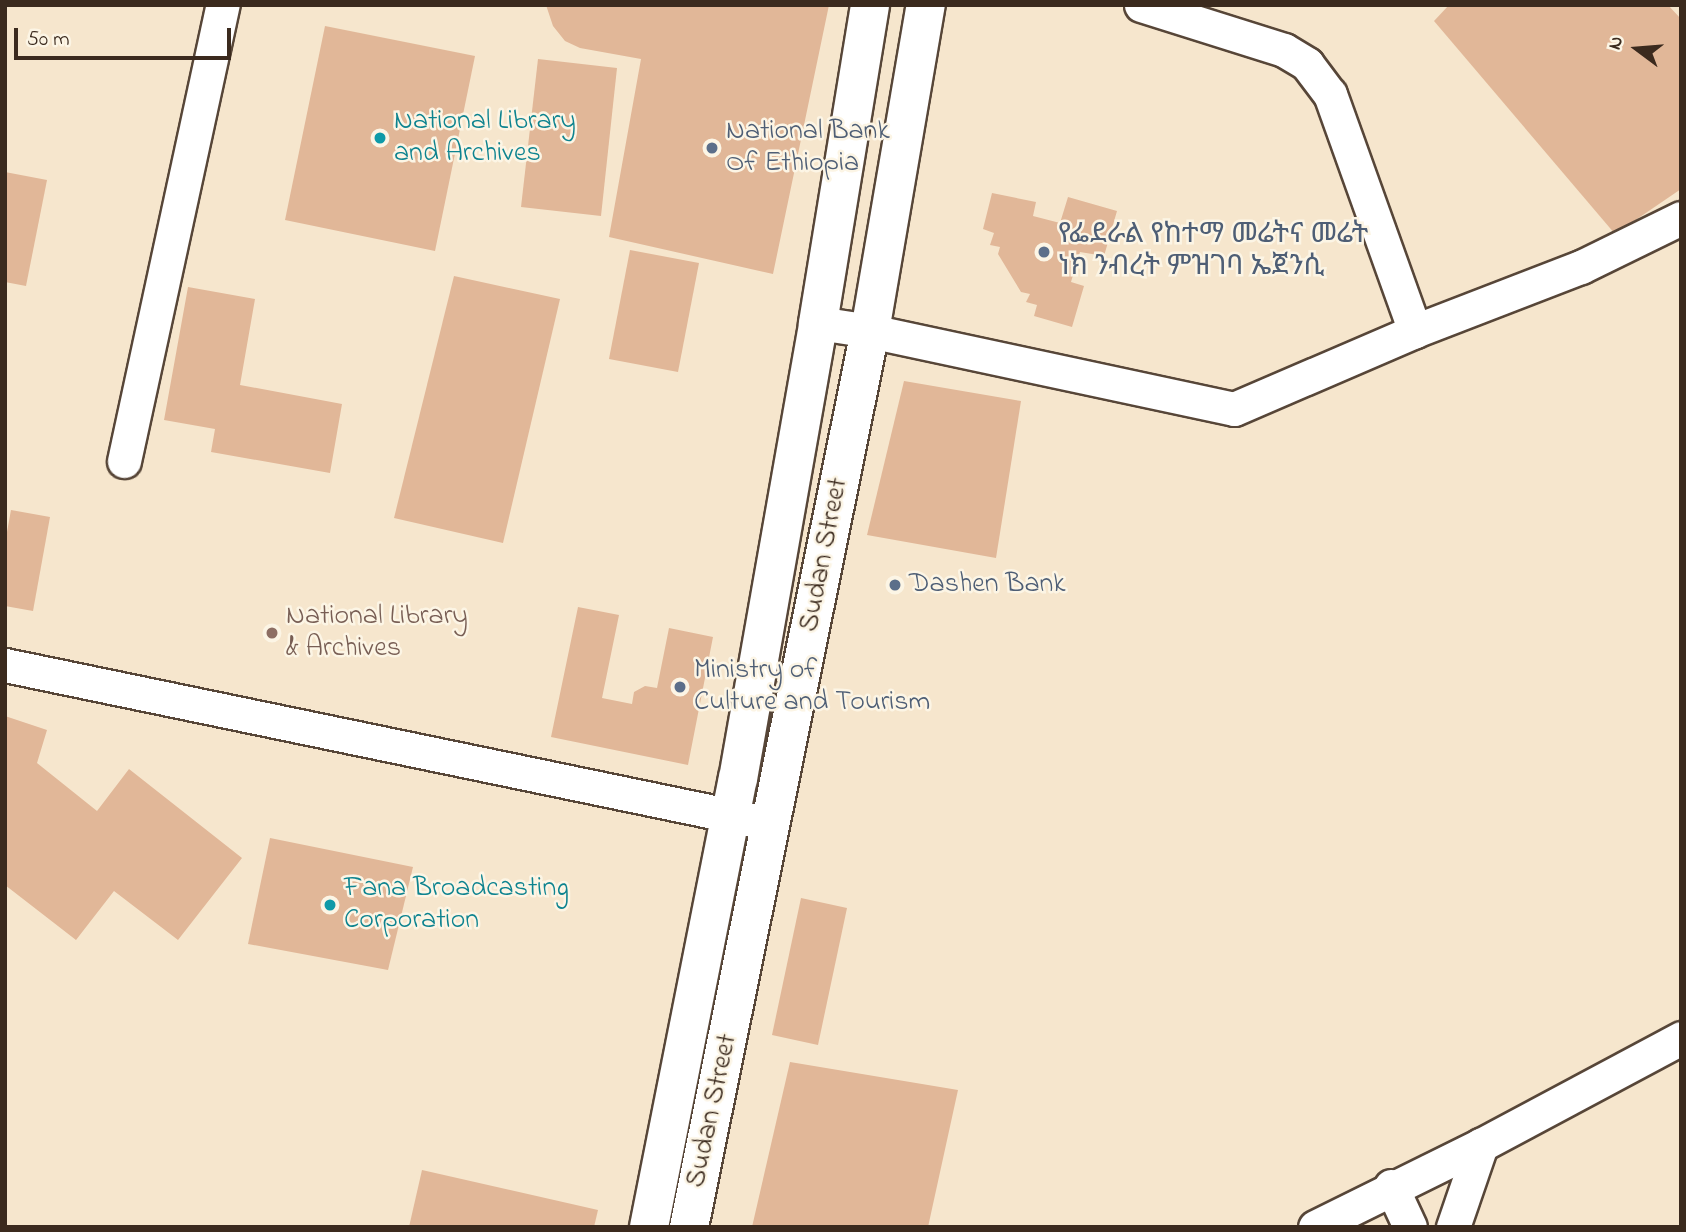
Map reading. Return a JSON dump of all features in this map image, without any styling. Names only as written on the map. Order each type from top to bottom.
[{"type":"main road","name":"Sudan Street","points":[[649,1227],[730,815],[818,323],[870,5]]},
{"type":"main road","name":"Sudan Street","points":[[689,1227],[870,331],[926,5]]},
{"type":"street","points":[[124,461],[223,5]]},
{"type":"street","points":[[1141,5],[1284,50],[1307,64],[1329,94],[1415,331]]},
{"type":"street","points":[[818,323],[870,331],[1234,409],[1415,331],[1581,267],[1681,218]]},
{"type":"street","points":[[5,664],[771,824]]},
{"type":"street","points":[[1315,1227],[1361,1216],[1391,1186],[1482,1144],[1681,1038]]},
{"type":"street","points":[[1453,1227],[1482,1144]]},
{"type":"street","points":[[1391,1186],[1410,1227]]},
{"type":"building","name":"National Bank Of Ethiopia","points":[[546,5],[829,5],[773,274],[609,237],[641,59],[580,48],[565,41],[553,26]]},
{"type":"building","points":[[1449,5],[1668,5],[1681,19],[1681,189],[1615,234],[1434,21]]},
{"type":"building","name":"National Library and Archives","points":[[325,26],[475,56],[435,251],[285,220]]},
{"type":"building","points":[[538,59],[617,68],[601,216],[521,207]]},
{"type":"building","points":[[5,172],[47,180],[26,286],[5,282]]},
{"type":"building","points":[[992,193],[1036,202],[1033,216],[1060,223],[1068,197],[1117,211],[1104,256],[1080,252],[1071,282],[1084,286],[1072,327],[1034,316],[1037,305],[1026,302],[1030,294],[1021,292],[998,254],[1000,247],[990,245],[994,233],[983,229]]},
{"type":"building","points":[[630,250],[699,263],[678,372],[609,359]]},
{"type":"building","points":[[454,276],[560,299],[503,543],[394,518]]},
{"type":"building","points":[[188,287],[255,299],[240,385],[342,404],[330,473],[211,452],[215,429],[164,420]]},
{"type":"building","points":[[904,381],[1021,401],[996,558],[867,535]]},
{"type":"building","points":[[11,510],[50,517],[33,611],[5,606],[5,543]]},
{"type":"building","name":"Ministry of Culture and Tourism","points":[[578,607],[619,615],[602,698],[632,704],[634,692],[645,686],[657,688],[669,628],[713,637],[688,765],[551,737]]},
{"type":"building","points":[[5,716],[47,730],[37,763],[97,811],[129,769],[242,858],[178,940],[114,891],[76,940],[5,885]]},
{"type":"building","name":"Fana Broadcasting Corporation","points":[[270,838],[413,867],[388,970],[248,944]]},
{"type":"building","points":[[801,898],[847,908],[818,1045],[772,1035]]},
{"type":"building","points":[[790,1062],[958,1090],[928,1227],[752,1227]]},
{"type":"building","points":[[422,1170],[598,1210],[594,1227],[409,1227]]},
{"type":"place","name":"National Library and Archives","points":[[380,138]]},
{"type":"place","name":"National Bank Of Ethiopia","points":[[712,148]]},
{"type":"place","name":"የፌደራል የከተማ መሬትና መሬት ነክ ንብረት ምዝገባ ኤጀንሲ","points":[[1044,252]]},
{"type":"place","name":"Dashen Bank","points":[[895,585]]},
{"type":"place","name":"National Library & Archives","points":[[272,633]]},
{"type":"place","name":"Ministry of Culture and Tourism","points":[[680,687]]},
{"type":"place","name":"Fana Broadcasting Corporation","points":[[330,905]]}]
